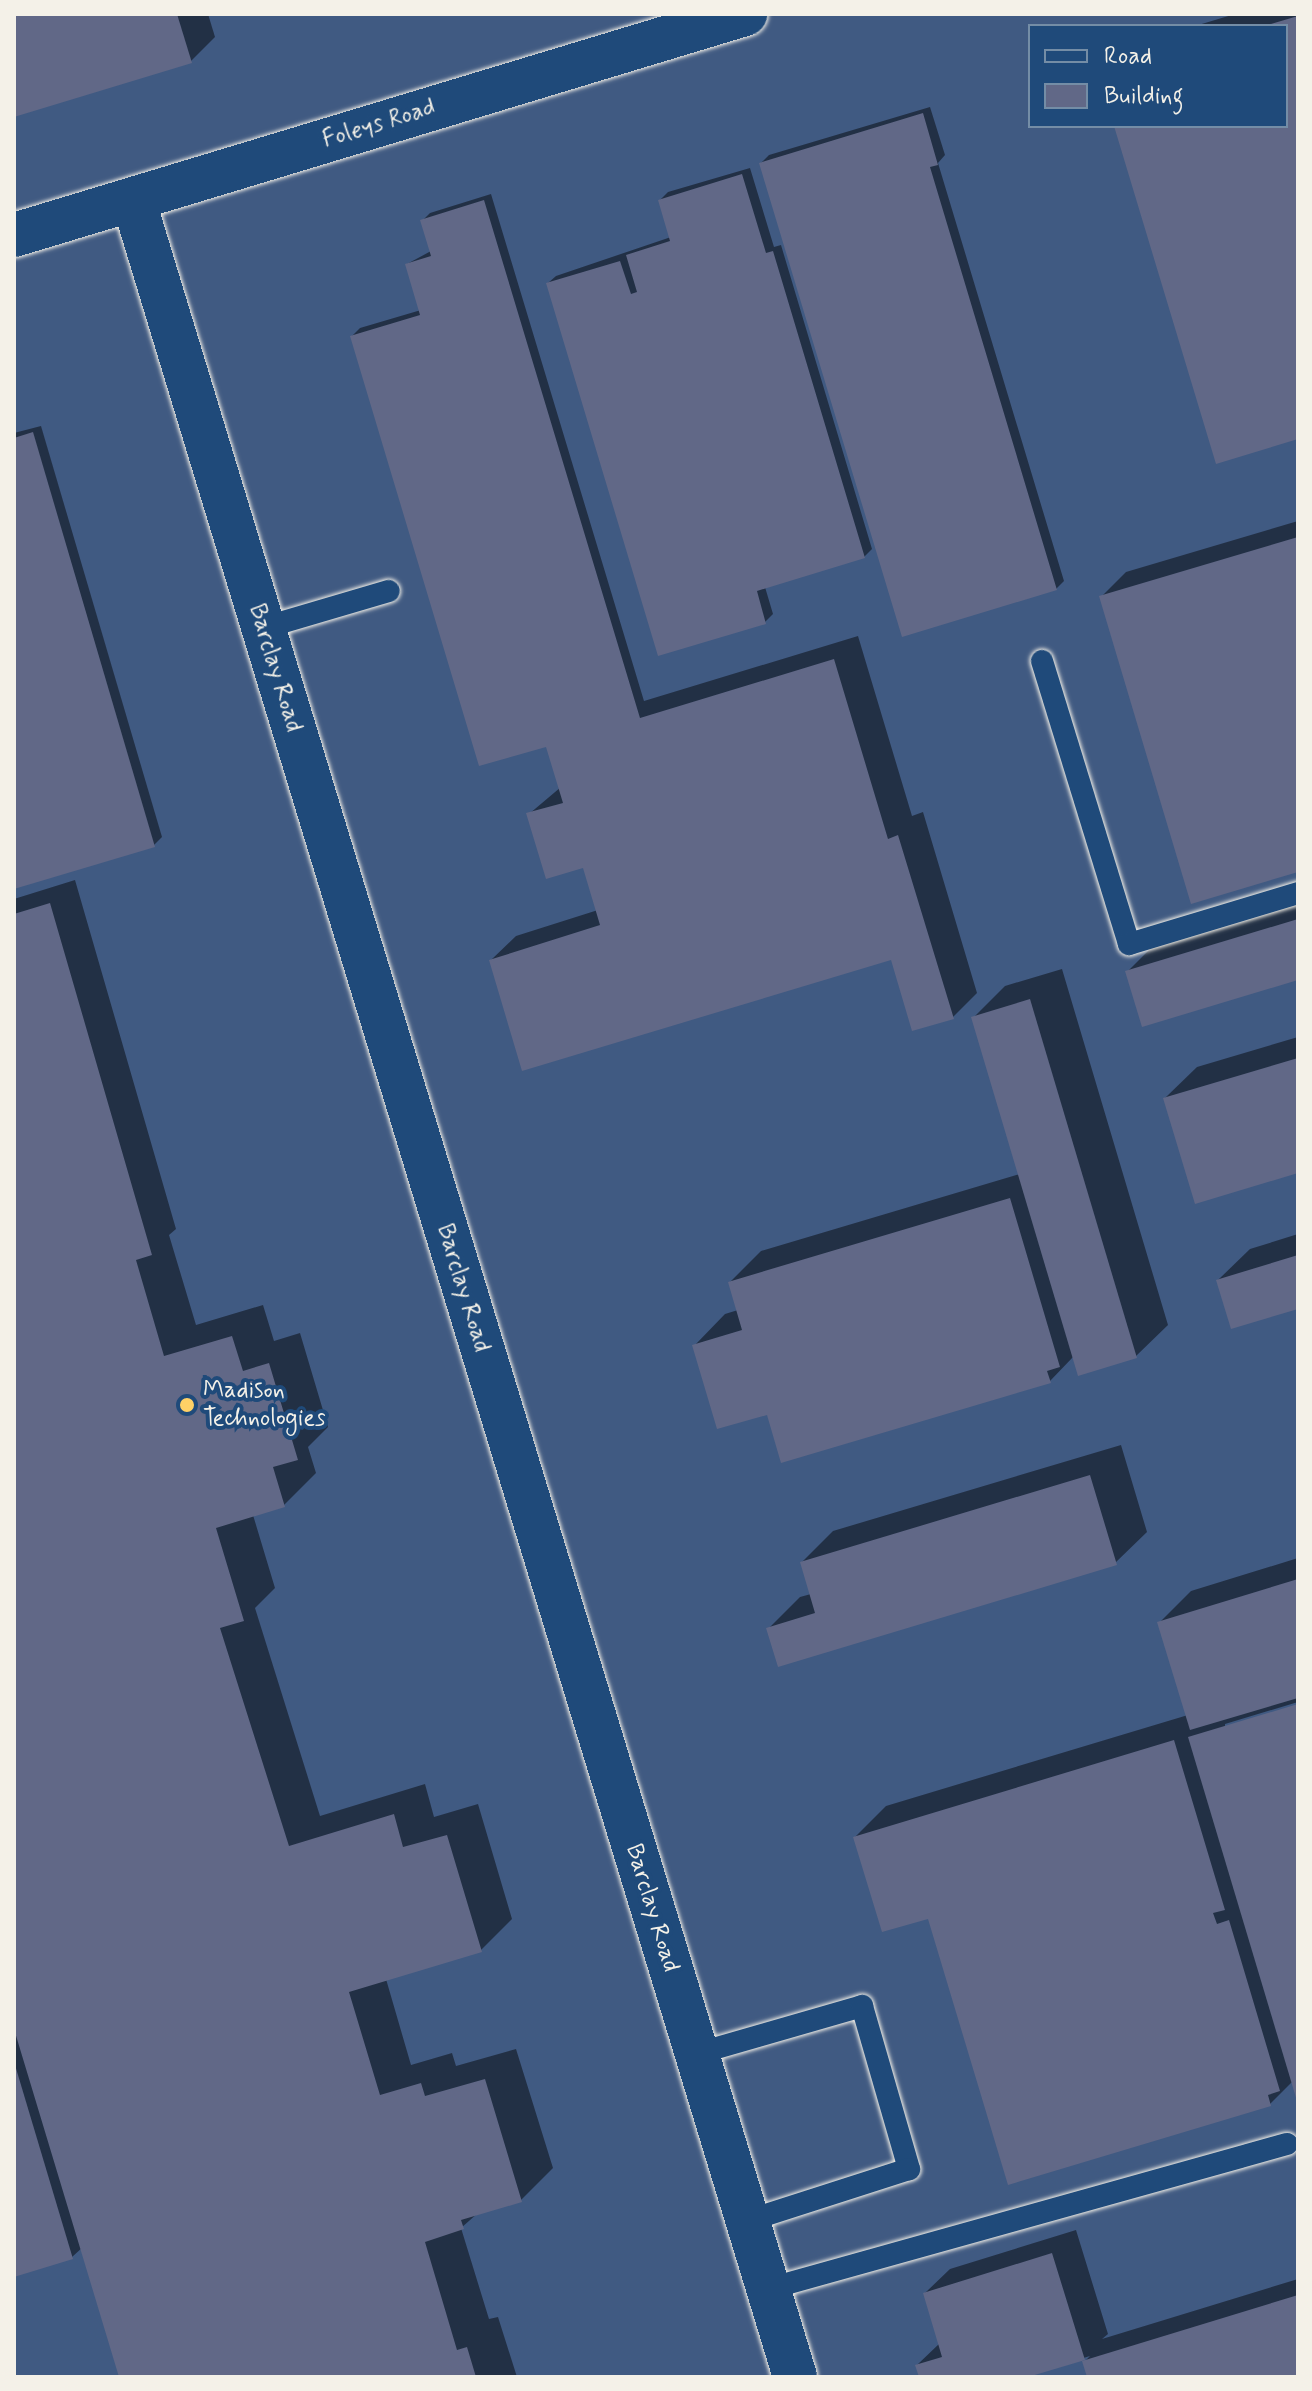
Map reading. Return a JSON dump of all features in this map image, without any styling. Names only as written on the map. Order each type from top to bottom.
[{"type":"street","name":"Foleys Road","points":[[14,235],[745,14]]},
{"type":"street","name":"Barclay Road","points":[[133,199],[795,2377]]},
{"type":"lane","points":[[263,628],[389,591]]},
{"type":"lane","points":[[1042,661],[1129,944],[1298,893]]},
{"type":"lane","points":[[696,2054],[862,2006],[909,2169],[747,2221]]},
{"type":"lane","points":[[768,2289],[1287,2144]]},
{"type":"shaded area","points":[[14,14],[1298,14],[1298,2377],[14,2377]]},
{"type":"building","points":[[14,14],[177,14],[192,63],[14,117]]},
{"type":"building","points":[[1298,16],[1298,439],[1216,464],[1115,128],[1288,128],[1288,24],[1270,24]]},
{"type":"building","points":[[923,113],[938,165],[930,167],[1057,590],[902,637],[759,163]]},
{"type":"building","points":[[742,174],[766,253],[773,251],[865,558],[757,591],[766,624],[658,656],[546,283],[620,261],[631,294],[637,292],[626,255],[670,241],[658,200]]},
{"type":"building","points":[[484,200],[640,718],[834,659],[888,839],[898,835],[954,1019],[912,1031],[891,960],[522,1071],[489,960],[600,925],[583,868],[546,879],[526,813],[563,803],[546,747],[479,766],[350,336],[420,315],[405,264],[431,256],[420,220]]},
{"type":"building","points":[[33,432],[155,847],[14,889],[14,438]]},
{"type":"building","points":[[1298,537],[1298,872],[1191,904],[1099,596]]},
{"type":"building","points":[[50,903],[152,1255],[136,1260],[164,1356],[232,1336],[243,1371],[269,1363],[298,1460],[273,1467],[285,1507],[216,1528],[244,1621],[220,1628],[289,1846],[394,1814],[403,1847],[447,1835],[482,1952],[349,1992],[380,2095],[421,2083],[425,2096],[485,2079],[522,2202],[461,2220],[464,2229],[425,2242],[457,2350],[467,2347],[476,2377],[119,2377],[14,2029],[14,914]]},
{"type":"building","points":[[1298,919],[1298,980],[1142,1027],[1125,971]]},
{"type":"building","points":[[1030,999],[1137,1358],[1078,1376],[971,1017]]},
{"type":"building","points":[[1298,1058],[1298,1173],[1195,1204],[1163,1098]]},
{"type":"building","points":[[1010,1198],[1060,1367],[1047,1371],[1051,1383],[781,1463],[767,1415],[717,1429],[692,1345],[742,1330],[728,1282]]},
{"type":"building","points":[[1298,1255],[1298,1309],[1231,1329],[1216,1280]]},
{"type":"building","points":[[1090,1475],[1117,1565],[778,1667],[766,1628],[815,1613],[800,1562]]},
{"type":"building","points":[[1298,1579],[1298,1698],[1190,1730],[1157,1622]]},
{"type":"building","points":[[1298,1704],[1298,2101],[1297,2101],[1188,1737]]},
{"type":"building","points":[[1174,1740],[1225,1910],[1213,1913],[1217,1924],[1229,1920],[1280,2091],[1268,2095],[1271,2106],[1008,2185],[928,1919],[882,1932],[853,1837]]},
{"type":"building","points":[[14,2066],[73,2259],[14,2277]]},
{"type":"building","points":[[1052,2253],[1085,2360],[1028,2377],[919,2377],[915,2365],[942,2357],[923,2293]]},
{"type":"building","points":[[1298,2295],[1298,2377],[1087,2377],[1082,2361]]},
{"type":"place","name":"Madison Technologies","points":[[187,1405]]}]
